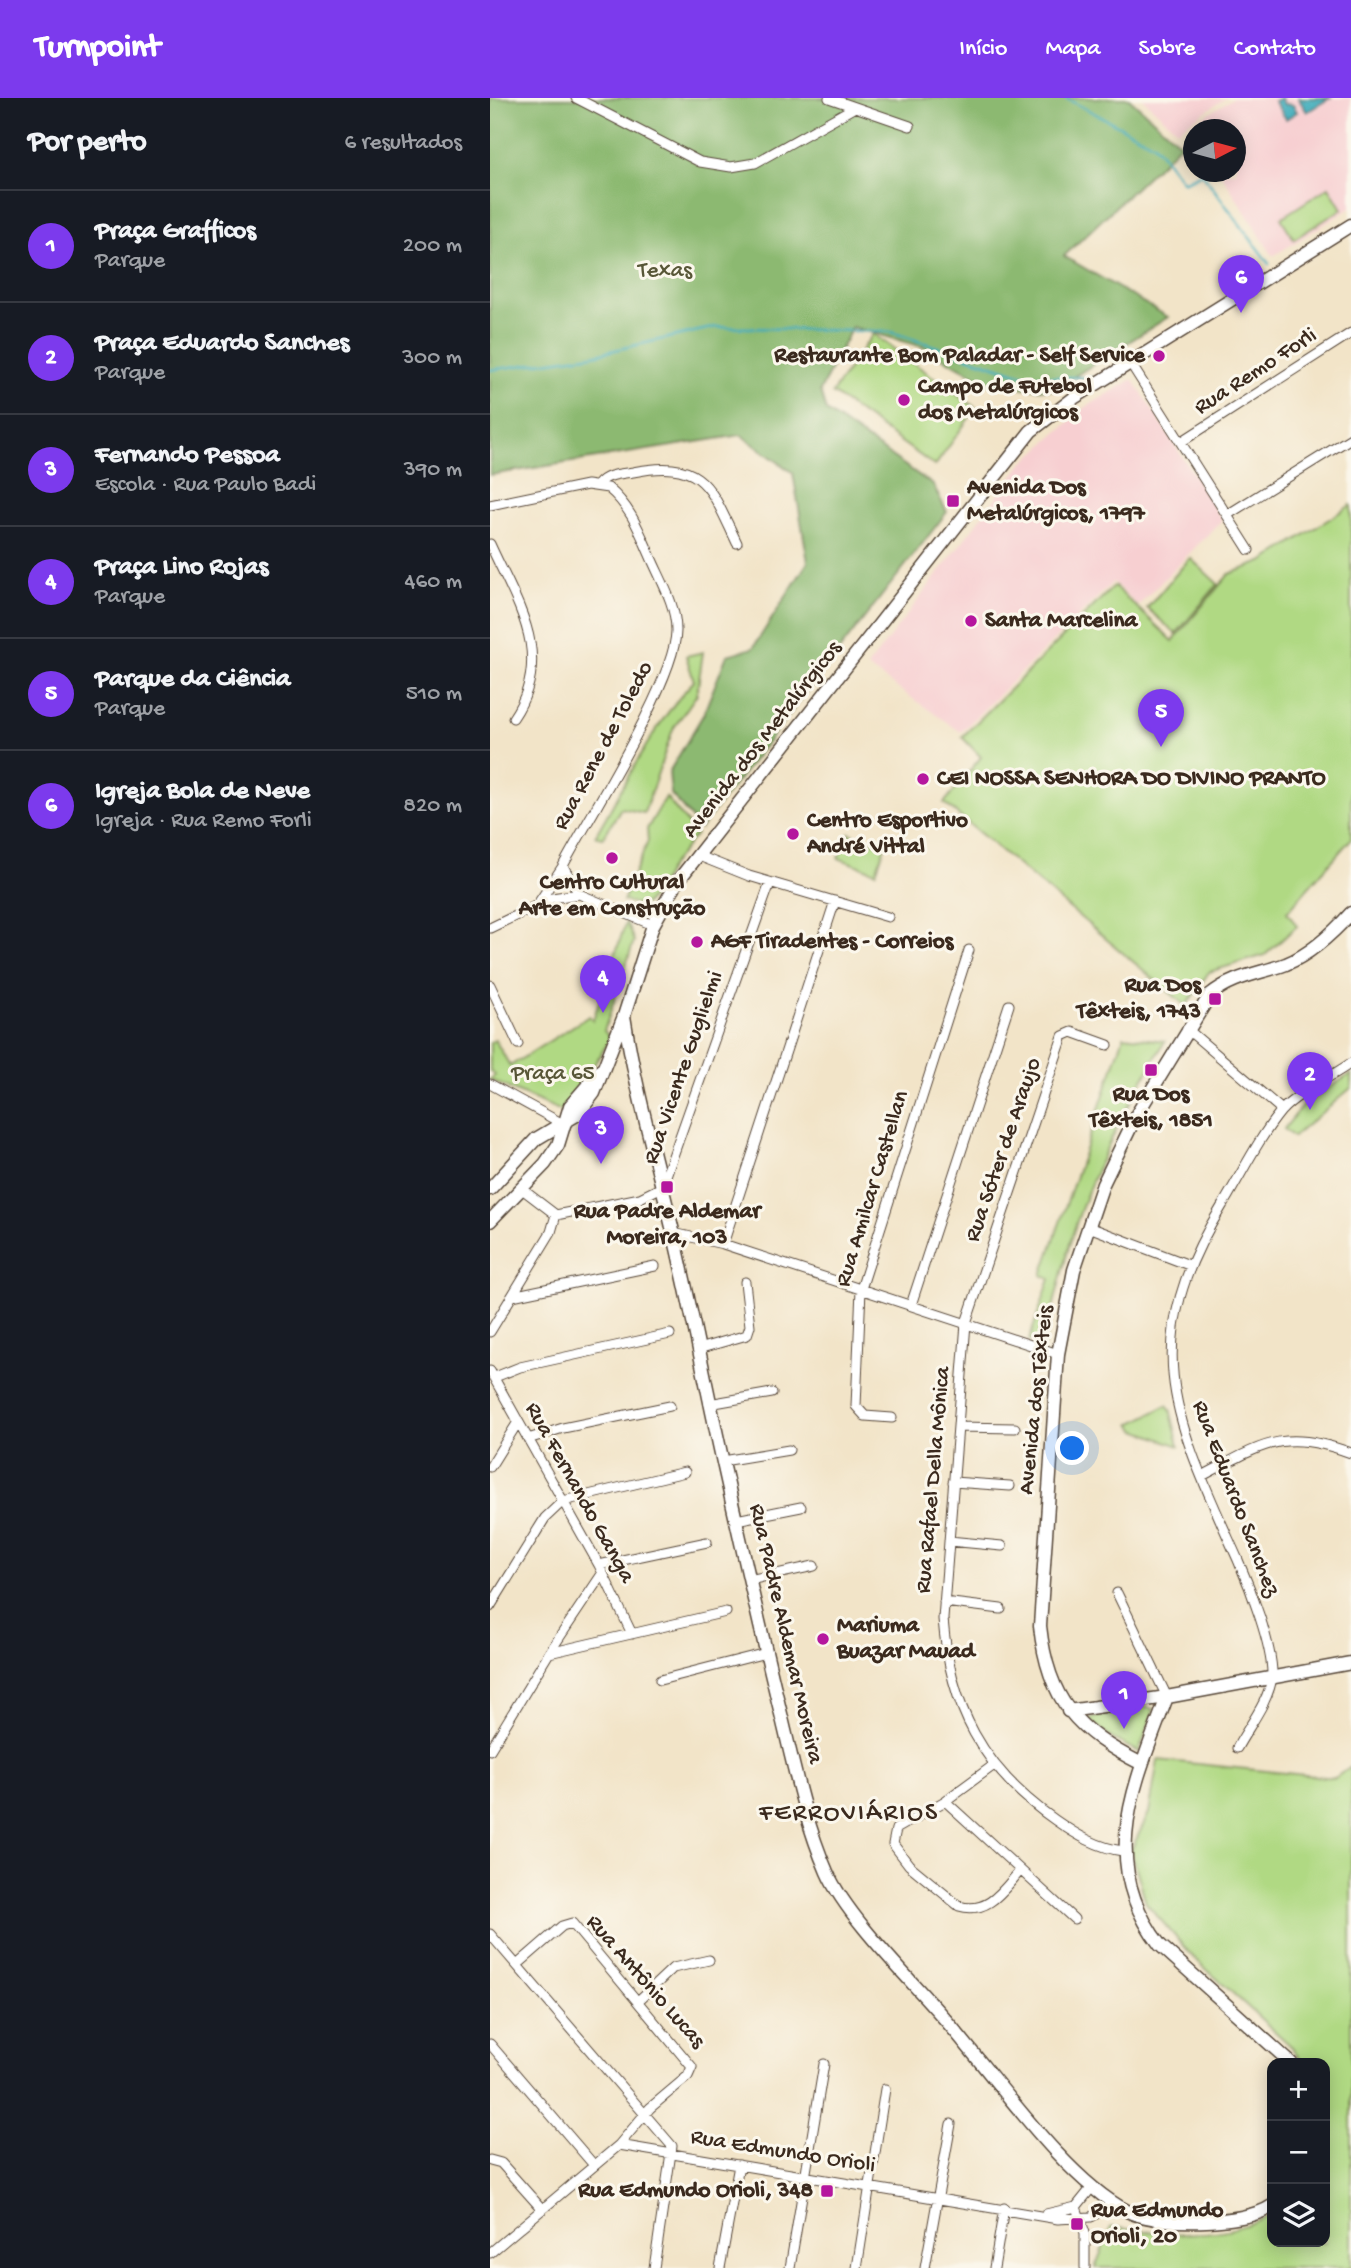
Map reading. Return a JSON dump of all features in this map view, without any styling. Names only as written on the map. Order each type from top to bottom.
[{"type":"main road","name":"Avenida dos Metalúrgicos","points":[[490,1221],[545,1164],[558,1145],[570,1106],[603,1067],[624,1016],[653,925],[677,882],[1031,431],[1074,398],[1351,225]]},
{"type":"main road","name":"Avenida dos Têxteis","points":[[1142,1764],[1103,1745],[1068,1711],[1049,1674],[1040,1626],[1058,1354],[1074,1270],[1103,1184],[1137,1114],[1210,995],[1225,983],[1312,950],[1351,913]]},
{"type":"main road","name":"Rua Padre Aldemar Moreira","points":[[624,1016],[630,1058],[673,1233],[766,1653],[808,1823],[829,1876],[842,1897],[895,1961],[1067,2162],[1114,2203],[1141,2216],[1170,2220],[1232,2219],[1267,2210]]},
{"type":"main road","points":[[614,1042],[630,1058]]},
{"type":"main road","name":"Avenida dos Metalúrgicos","points":[[490,1189],[526,1149],[543,1134],[563,1124]]},
{"type":"main road","points":[[526,1149],[540,1152],[545,1164]]},
{"type":"main road","points":[[1068,1711],[1167,1697],[1272,1675],[1351,1663]]},
{"type":"main road","points":[[1167,1697],[1142,1764],[1123,1850],[1133,1898],[1147,1929],[1160,1945],[1285,2058]]},
{"type":"street","points":[[576,98],[700,162],[731,167],[755,163],[855,107]]},
{"type":"street","points":[[829,98],[910,126]]},
{"type":"street","name":"Rua Remo Forli","points":[[1181,443],[1351,333]]},
{"type":"street","points":[[1131,364],[1249,551]]},
{"type":"street","points":[[1227,515],[1351,438]]},
{"type":"street","points":[[490,505],[598,485],[609,476],[662,467],[694,474],[712,493],[737,543]]},
{"type":"street","name":"Rua Rene de Toledo","points":[[537,905],[563,866],[654,698],[674,651],[677,630],[673,606],[630,512],[615,493],[598,485]]},
{"type":"street","points":[[490,544],[533,648],[534,668],[530,688],[513,718]]},
{"type":"street","points":[[699,856],[770,883],[888,917]]},
{"type":"street","name":"Rua Rene de Toledo","points":[[563,866],[579,894]]},
{"type":"street","name":"Rua Vicente Guglielmi","points":[[662,1187],[770,883]]},
{"type":"street","points":[[490,928],[552,898],[579,894],[653,925]]},
{"type":"street","points":[[723,1244],[835,901]]},
{"type":"street","name":"Rua Amilcar Castellan","points":[[892,1418],[865,1416],[856,1406],[860,1289],[969,950]]},
{"type":"street","points":[[490,985],[518,1044]]},
{"type":"street","points":[[911,1305],[1009,1006]]},
{"type":"street","points":[[1187,1029],[1282,1110]]},
{"type":"street","name":"Rua Sóter de Araujo","points":[[966,1323],[1063,1037],[1072,1032],[1108,1045]]},
{"type":"street","name":"Rua Eduardo Sanchez","points":[[1272,1675],[1255,1603],[1178,1413],[1171,1358],[1175,1309],[1189,1265],[1282,1110],[1351,1063]]},
{"type":"street","points":[[490,1084],[563,1124]]},
{"type":"street","points":[[522,1189],[556,1215],[639,1198],[662,1187]]},
{"type":"street","points":[[490,1332],[551,1232],[556,1215]]},
{"type":"street","points":[[1089,1227],[1189,1265]]},
{"type":"street","points":[[673,1233],[723,1244],[1058,1354]]},
{"type":"street","points":[[512,1296],[655,1265]]},
{"type":"street","points":[[698,1349],[747,1335],[750,1326],[746,1282]]},
{"type":"street","name":"Rua Rafael Della Mônica","points":[[966,1323],[944,1602],[946,1659],[955,1695],[974,1734],[994,1765],[1031,1803],[1064,1826],[1101,1846],[1123,1850]]},
{"type":"street","points":[[492,1374],[670,1334]]},
{"type":"street","name":"Rua Fernando Ganga","points":[[492,1374],[601,1569],[632,1634]]},
{"type":"street","points":[[709,1404],[772,1393]]},
{"type":"street","points":[[528,1439],[670,1406]]},
{"type":"street","points":[[490,1467],[518,1422]]},
{"type":"street","points":[[958,1427],[1014,1428]]},
{"type":"street","points":[[1202,1476],[1269,1442],[1287,1439],[1324,1443],[1351,1453]]},
{"type":"street","points":[[723,1461],[789,1450]]},
{"type":"street","points":[[490,1607],[545,1518],[563,1501],[685,1472]]},
{"type":"street","points":[[953,1482],[1010,1486]]},
{"type":"street","points":[[736,1520],[801,1507]]},
{"type":"street","points":[[949,1541],[1002,1546]]},
{"type":"street","points":[[490,1750],[601,1569],[707,1542]]},
{"type":"street","points":[[749,1580],[814,1566]]},
{"type":"street","points":[[1117,1593],[1167,1697]]},
{"type":"street","points":[[944,1602],[1001,1609]]},
{"type":"street","points":[[549,1653],[726,1612]]},
{"type":"street","points":[[660,1680],[766,1653]]},
{"type":"street","points":[[1237,1748],[1264,1698],[1272,1675]]},
{"type":"street","points":[[994,1765],[944,1801],[902,1825],[893,1833],[896,1850],[909,1865],[959,1906],[966,1908],[976,1908],[993,1901],[1020,1871]]},
{"type":"street","points":[[944,1801],[1074,1919]]},
{"type":"street","name":"Rua Antônio Lucas","points":[[517,1965],[570,1922],[638,2001],[692,2067],[688,2076],[645,2114]]},
{"type":"street","name":"Rua Edmundo Orioli","points":[[490,1934],[667,2138],[673,2153],[1045,2214],[1058,2219],[1082,2219]]},
{"type":"street","points":[[638,2001],[673,1968],[709,1960]]},
{"type":"street","points":[[490,2044],[593,2164]]},
{"type":"street","points":[[790,2268],[824,2064]]},
{"type":"street","points":[[857,2268],[885,2089]]},
{"type":"street","points":[[490,2253],[593,2164],[620,2145],[645,2114]]},
{"type":"street","points":[[925,2268],[951,2123]]},
{"type":"street","points":[[620,2145],[673,2153],[654,2268]]},
{"type":"street","points":[[490,2161],[500,2163],[541,2208]]},
{"type":"street","points":[[720,2268],[739,2165]]},
{"type":"street","points":[[1085,2268],[1082,2219],[1076,2207],[1093,2186]]},
{"type":"street","points":[[1082,2219],[1114,2203]]},
{"type":"street","name":"Rua Edmundo Orioli","points":[[1045,2214],[1076,2207]]},
{"type":"street","points":[[994,2268],[1004,2208]]},
{"type":"shaded area","points":[[1142,98],[1226,98],[1194,119],[1183,119],[1183,126],[1177,130]]},
{"type":"shaded area","points":[[1233,98],[1351,98],[1351,208],[1273,256],[1226,182],[1246,182],[1246,119],[1199,119]]},
{"type":"shaded area","points":[[1133,379],[1222,520],[1138,606],[1113,582],[961,732],[867,667],[1021,465],[1086,407]]},
{"type":"green space","name":"Texas","points":[[490,98],[1129,98],[1181,144],[1064,256],[1168,317],[1053,390],[992,385],[923,347],[852,327],[820,391],[826,411],[933,485],[947,512],[700,829],[671,794],[669,772],[703,715],[727,655],[753,648],[808,562],[793,473],[741,435],[490,475]]},
{"type":"green space","points":[[1329,187],[1342,209],[1294,239],[1281,218]]},
{"type":"green space","name":"Campo de Futebol dos Metalúrgicos","points":[[873,334],[976,408],[935,466],[832,393]]},
{"type":"green space","points":[[1351,505],[1351,839],[1287,912],[1297,926],[1265,955],[1209,972],[1186,1006],[944,803],[981,757],[962,737],[1114,586],[1173,641],[1229,574],[1262,562]]},
{"type":"green space","points":[[1190,558],[1218,584],[1176,634],[1147,608]]},
{"type":"green space","points":[[703,652],[697,694],[673,729],[644,813],[621,808],[603,838],[595,836],[652,736],[694,681],[686,656]]},
{"type":"green space","points":[[666,797],[696,834],[670,867],[656,893],[643,906],[623,901],[648,841],[647,829]]},
{"type":"green space","points":[[849,833],[885,846],[876,872],[838,858]]},
{"type":"green space","name":"Praça 65","points":[[626,922],[634,941],[604,1031],[611,1038],[561,1111],[490,1080],[495,1075],[490,1071],[490,1043],[495,1040],[510,1066],[589,1016],[593,1020]]},
{"type":"green space","points":[[1124,1036],[1165,1041],[1116,1130],[1084,1200],[1066,1255],[1043,1348],[1029,1340],[1050,1279],[1042,1275]]},
{"type":"green space","points":[[1351,1074],[1351,1088],[1293,1137],[1284,1129],[1304,1104]]},
{"type":"green space","points":[[1167,1405],[1179,1446],[1136,1430],[1131,1424]]},
{"type":"green space","points":[[1144,1707],[1154,1709],[1139,1752],[1113,1739],[1088,1719]]},
{"type":"green space","points":[[1158,1760],[1335,1778],[1351,1766],[1351,2268],[1095,2268],[1111,2227],[1194,2234],[1234,2228],[1267,2216],[1267,2247],[1330,2247],[1330,2058],[1299,2058],[1292,2047],[1192,1956],[1146,1903],[1131,1850],[1149,1813]]},
{"type":"water","points":[[1281,98],[1284,104],[1293,105],[1297,112],[1286,119],[1274,101]]},
{"type":"water","points":[[1298,98],[1330,98],[1307,112]]},
{"type":"waterway","points":[[1065,98],[1154,144],[1183,182],[1202,173],[1269,264]]},
{"type":"waterway","points":[[490,370],[593,355],[716,327],[891,332],[1026,376],[1093,378]]},
{"type":"place","name":"Igreja Bola de Neve","points":[[1241,313]]},
{"type":"place","name":"Restaurante Bom Paladar - Self Service","points":[[1159,356]]},
{"type":"place","name":"Campo de Futebol dos Metalúrgicos","points":[[904,400]]},
{"type":"place","name":"Avenida Dos Metalúrgicos, 1797","points":[[953,501]]},
{"type":"place","name":"Santa Marcelina","points":[[971,621]]},
{"type":"place","name":"Parque da Ciência","points":[[1161,747]]},
{"type":"place","name":"CEI NOSSA SENHORA DO DIVINO PRANTO","points":[[923,779]]},
{"type":"place","name":"Centro Esportivo André Vittal","points":[[793,834]]},
{"type":"place","name":"Centro Cultural Arte em Construção","points":[[612,858]]},
{"type":"place","name":"AGF Tiradentes - Correios","points":[[697,942]]},
{"type":"place","name":"Rua Dos Têxteis, 1743","points":[[1215,999]]},
{"type":"place","name":"Praça Lino Rojas","points":[[603,1013]]},
{"type":"place","name":"Rua Dos Têxteis, 1851","points":[[1151,1070]]},
{"type":"place","name":"Praça Eduardo Sanches","points":[[1310,1110]]},
{"type":"place","name":"Fernando Pessoa","points":[[601,1164]]},
{"type":"place","name":"Rua Padre Aldemar Moreira, 103","points":[[667,1187]]},
{"type":"place","name":"Mariuma Buazar Mauad","points":[[823,1639]]},
{"type":"place","name":"Praça Grafficos","points":[[1124,1729]]},
{"type":"place","name":"Rua Edmundo Orioli, 348","points":[[827,2191]]},
{"type":"place","name":"Rua Edmundo Orioli, 20","points":[[1077,2224]]},
{"type":"district","name":"FERROVIÁRIOS","points":[[849,1814]]}]
